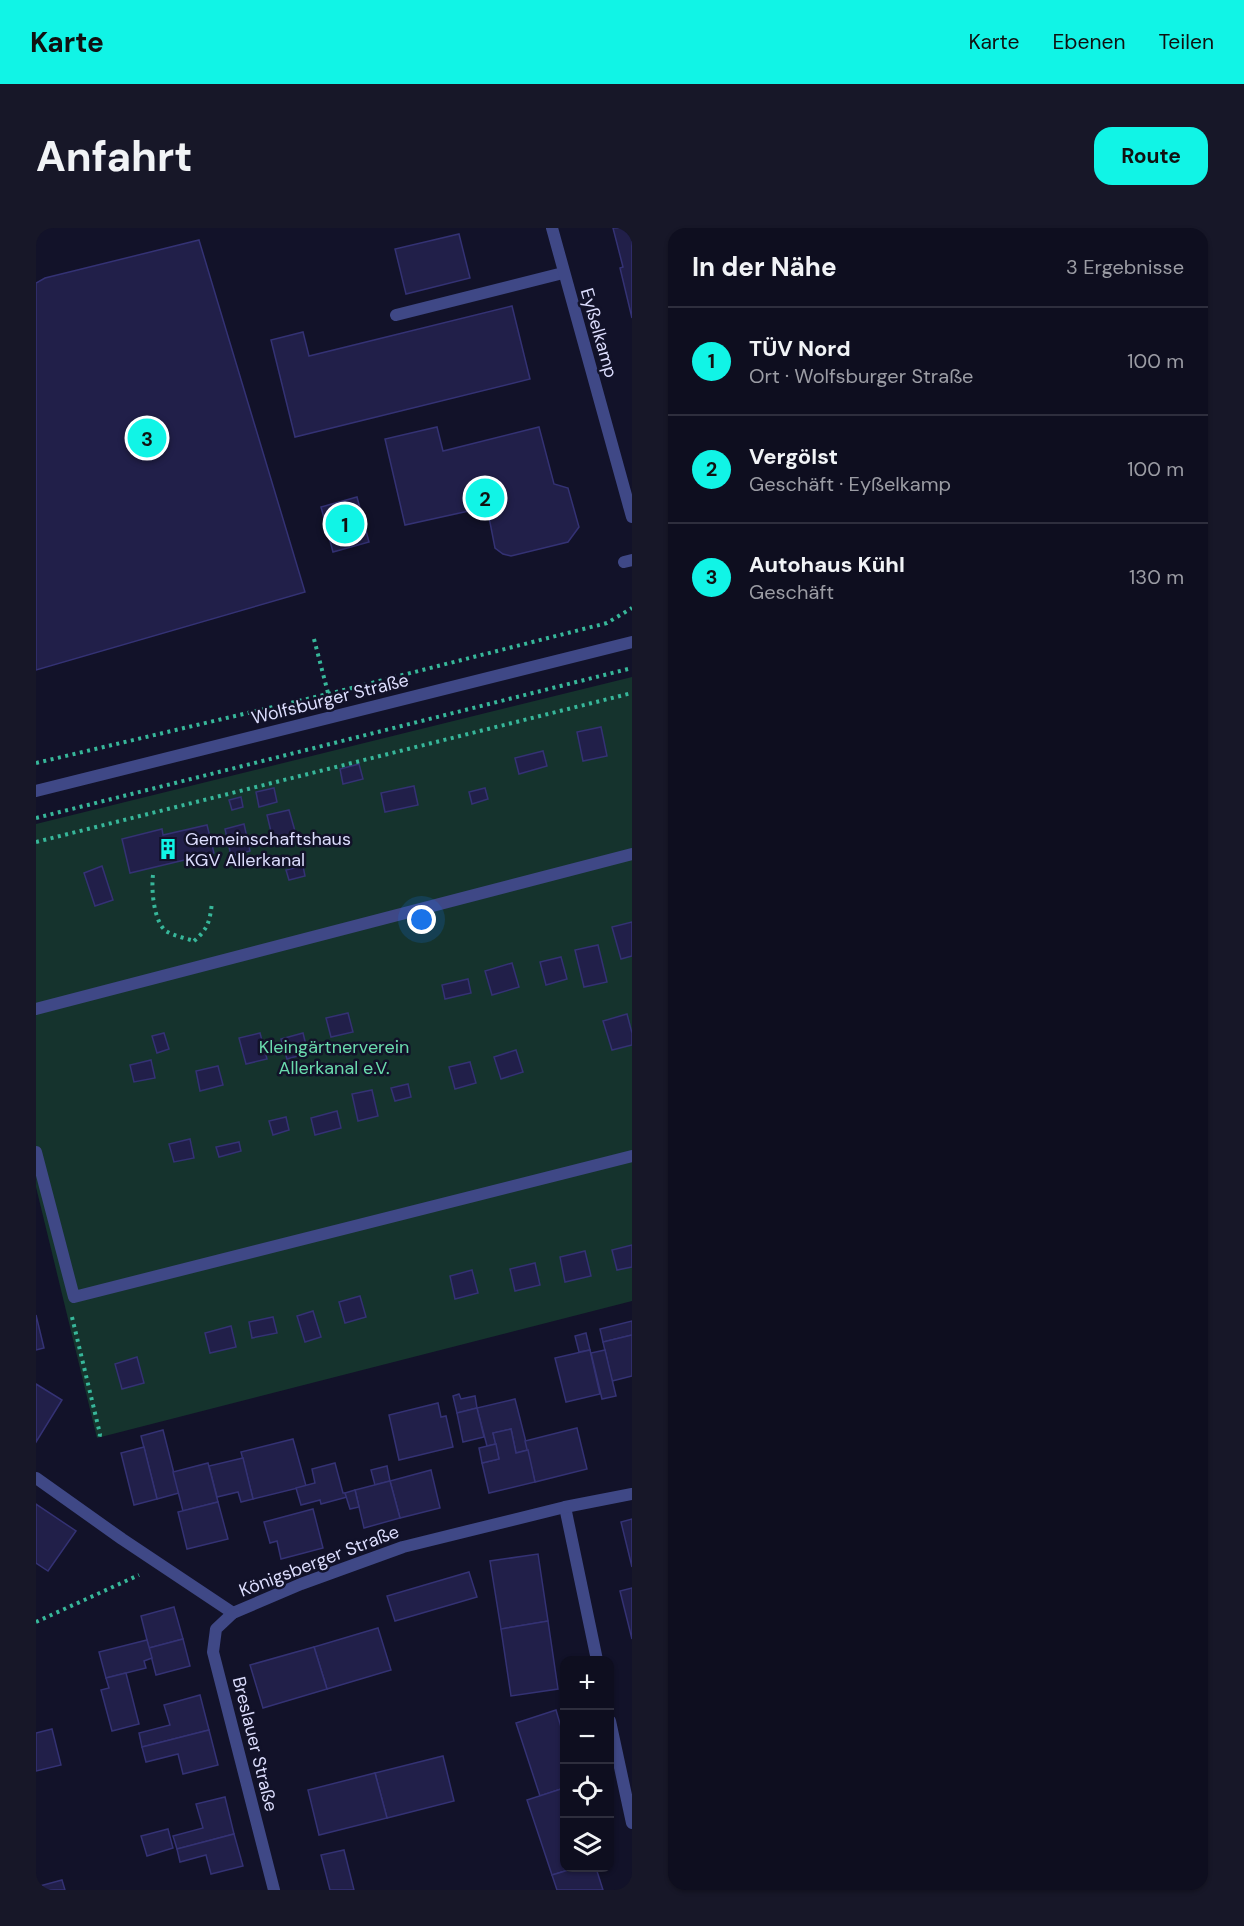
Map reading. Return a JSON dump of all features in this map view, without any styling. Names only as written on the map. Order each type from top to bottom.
[{"type":"street","name":"Eyßelkamp","points":[[552,228],[632,517]]},
{"type":"street","points":[[396,315],[563,273]]},
{"type":"street","name":"Wolfsburger Straße","points":[[36,791],[632,642]]},
{"type":"street","points":[[36,1009],[632,855]]},
{"type":"street","points":[[36,1152],[74,1296],[632,1156]]},
{"type":"street","name":"Königsberger Straße","points":[[36,1478],[233,1613],[301,1584],[403,1547],[565,1507],[632,1494]]},
{"type":"street","points":[[565,1507],[596,1656]]},
{"type":"street","name":"Breslauer Straße","points":[[233,1613],[216,1629],[213,1652],[274,1890]]},
{"type":"street","points":[[614,1743],[632,1823]]},
{"type":"path","points":[[36,763],[328,694],[608,623],[632,608]]},
{"type":"path","points":[[314,639],[328,694]]},
{"type":"path","points":[[36,818],[632,668]]},
{"type":"path","points":[[36,842],[632,693]]},
{"type":"path","points":[[153,875],[151,891],[160,923],[165,930],[194,941],[205,932],[212,902]]},
{"type":"path","points":[[74,1296],[69,1305],[100,1434],[99,1440]]},
{"type":"path","points":[[36,1623],[160,1564]]},
{"type":"green space","name":"Kleingärtnerverein Allerkanal e.V.","points":[[632,677],[632,1301],[97,1438],[36,1187],[36,824]]},
{"type":"building","points":[[613,228],[632,228],[632,318],[620,268],[623,267]]},
{"type":"building","points":[[459,234],[470,278],[406,294],[395,249]]},
{"type":"building","points":[[199,240],[305,592],[36,670],[36,283],[45,278]]},
{"type":"building","points":[[512,306],[530,379],[295,437],[271,340],[303,332],[309,356]]},
{"type":"building","points":[[437,427],[443,451],[539,427],[554,484],[568,488],[579,527],[568,542],[511,556],[503,554],[495,548],[487,507],[405,525],[385,439]]},
{"type":"building","points":[[357,497],[369,542],[333,552],[321,507]]},
{"type":"building","points":[[601,727],[607,756],[583,761],[577,732]]},
{"type":"building","points":[[543,751],[547,766],[519,774],[515,758]]},
{"type":"building","points":[[359,764],[363,779],[343,784],[340,769]]},
{"type":"building","points":[[414,786],[418,805],[385,812],[381,793]]},
{"type":"building","points":[[274,788],[277,802],[259,807],[256,792]]},
{"type":"building","points":[[485,788],[488,799],[472,804],[469,792]]},
{"type":"building","points":[[241,797],[243,807],[232,810],[229,800]]},
{"type":"building","points":[[289,810],[297,838],[274,844],[267,815]]},
{"type":"building","points":[[244,824],[250,851],[231,856],[225,829]]},
{"type":"building","name":"Gemeinschaftshaus KGV Allerkanal","points":[[207,825],[214,853],[130,873],[122,839],[162,829],[163,835]]},
{"type":"building","points":[[102,866],[113,900],[95,906],[84,873]]},
{"type":"building","points":[[303,866],[305,876],[289,880],[286,870]]},
{"type":"building","points":[[632,922],[632,956],[621,959],[612,927]]},
{"type":"building","points":[[598,945],[607,982],[584,987],[575,950]]},
{"type":"building","points":[[561,957],[567,979],[546,985],[540,962]]},
{"type":"building","points":[[512,963],[519,987],[492,995],[485,971]]},
{"type":"building","points":[[468,979],[471,993],[445,999],[442,985]]},
{"type":"building","points":[[348,1013],[353,1032],[331,1037],[326,1018]]},
{"type":"building","points":[[627,1014],[632,1033],[632,1045],[612,1050],[603,1021]]},
{"type":"building","points":[[164,1033],[169,1049],[157,1053],[152,1036]]},
{"type":"building","points":[[260,1033],[267,1059],[246,1064],[239,1038]]},
{"type":"building","points":[[303,1033],[308,1053],[287,1059],[281,1039]]},
{"type":"building","points":[[516,1050],[523,1072],[501,1079],[494,1057]]},
{"type":"building","points":[[151,1060],[155,1078],[134,1082],[130,1065]]},
{"type":"building","points":[[470,1062],[476,1083],[455,1089],[449,1067]]},
{"type":"building","points":[[218,1066],[223,1085],[200,1091],[196,1071]]},
{"type":"building","points":[[408,1084],[411,1097],[395,1101],[391,1088]]},
{"type":"building","points":[[372,1090],[378,1116],[358,1121],[352,1094]]},
{"type":"building","points":[[337,1111],[341,1128],[315,1135],[311,1118]]},
{"type":"building","points":[[286,1117],[289,1130],[273,1135],[269,1121]]},
{"type":"building","points":[[190,1139],[194,1158],[174,1162],[169,1144]]},
{"type":"building","points":[[239,1142],[241,1151],[219,1157],[216,1147]]},
{"type":"building","points":[[632,1245],[632,1267],[617,1270],[612,1250]]},
{"type":"building","points":[[585,1251],[591,1276],[565,1282],[560,1257]]},
{"type":"building","points":[[535,1263],[540,1285],[515,1291],[510,1269]]},
{"type":"building","points":[[472,1270],[478,1293],[455,1299],[450,1276]]},
{"type":"building","points":[[360,1296],[366,1317],[345,1323],[339,1302]]},
{"type":"building","points":[[313,1311],[321,1337],[305,1342],[297,1316]]},
{"type":"building","points":[[36,1315],[44,1348],[36,1350]]},
{"type":"building","points":[[273,1317],[277,1333],[252,1338],[249,1322]]},
{"type":"building","points":[[632,1321],[632,1335],[603,1342],[600,1329]]},
{"type":"building","points":[[231,1326],[236,1347],[210,1353],[205,1333]]},
{"type":"building","points":[[586,1333],[590,1350],[579,1352],[575,1336]]},
{"type":"building","points":[[632,1335],[632,1376],[612,1381],[603,1342]]},
{"type":"building","points":[[590,1350],[600,1394],[566,1402],[555,1358]]},
{"type":"building","points":[[605,1350],[616,1396],[602,1399],[591,1353]]},
{"type":"building","points":[[137,1357],[144,1383],[122,1389],[115,1364]]},
{"type":"building","points":[[36,1384],[62,1400],[36,1442]]},
{"type":"building","points":[[459,1394],[461,1399],[475,1396],[477,1408],[457,1413],[453,1396]]},
{"type":"building","points":[[515,1399],[528,1450],[516,1453],[511,1429],[493,1433],[496,1444],[487,1446],[477,1408]]},
{"type":"building","points":[[438,1403],[441,1417],[446,1416],[453,1447],[399,1460],[389,1415]]},
{"type":"building","points":[[477,1408],[484,1437],[463,1442],[457,1413]]},
{"type":"building","points":[[577,1428],[587,1469],[535,1482],[525,1441]]},
{"type":"building","points":[[511,1429],[516,1453],[528,1450],[535,1482],[489,1493],[482,1463],[499,1459],[493,1433]]},
{"type":"building","points":[[163,1430],[179,1493],[157,1499],[141,1436]]},
{"type":"building","points":[[293,1439],[306,1486],[253,1499],[241,1452]]},
{"type":"building","points":[[496,1444],[499,1459],[482,1463],[479,1448]]},
{"type":"building","points":[[144,1447],[157,1499],[134,1505],[121,1453]]},
{"type":"building","points":[[243,1458],[253,1499],[241,1502],[238,1492],[217,1497],[209,1466]]},
{"type":"building","points":[[208,1463],[218,1502],[183,1511],[173,1472]]},
{"type":"building","points":[[335,1463],[343,1493],[347,1497],[321,1504],[320,1500],[301,1505],[296,1488],[315,1483],[312,1469]]},
{"type":"building","points":[[387,1466],[390,1481],[375,1485],[371,1470]]},
{"type":"building","points":[[431,1470],[440,1508],[400,1518],[390,1481]]},
{"type":"building","points":[[390,1481],[400,1518],[364,1528],[355,1490]]},
{"type":"building","points":[[355,1490],[359,1507],[350,1509],[345,1493]]},
{"type":"building","points":[[218,1502],[228,1539],[187,1549],[178,1512]]},
{"type":"building","points":[[36,1504],[76,1531],[48,1571],[36,1563]]},
{"type":"building","points":[[313,1509],[323,1548],[281,1559],[277,1541],[270,1543],[264,1522]]},
{"type":"building","points":[[632,1519],[632,1567],[621,1522]]},
{"type":"building","points":[[538,1554],[548,1621],[501,1629],[490,1561]]},
{"type":"building","points":[[469,1572],[477,1597],[395,1621],[387,1596]]},
{"type":"building","points":[[632,1588],[632,1639],[620,1591]]},
{"type":"building","points":[[174,1607],[183,1639],[149,1648],[141,1616]]},
{"type":"building","points":[[548,1621],[558,1689],[511,1696],[501,1629]]},
{"type":"building","points":[[378,1628],[391,1670],[327,1689],[314,1647]]},
{"type":"building","points":[[183,1639],[190,1666],[156,1675],[149,1648]]},
{"type":"building","points":[[147,1640],[152,1658],[144,1661],[146,1668],[106,1678],[99,1652]]},
{"type":"building","points":[[314,1647],[327,1689],[263,1708],[250,1665]]},
{"type":"building","points":[[126,1673],[139,1724],[112,1731],[101,1690],[109,1688],[106,1678]]},
{"type":"building","points":[[200,1695],[209,1730],[142,1747],[139,1733],[170,1725],[164,1705]]},
{"type":"building","points":[[556,1710],[560,1724],[560,1789],[540,1796],[516,1723]]},
{"type":"building","points":[[52,1729],[61,1765],[36,1771],[36,1733]]},
{"type":"building","points":[[209,1730],[218,1765],[183,1774],[178,1754],[146,1762],[142,1747]]},
{"type":"building","points":[[443,1756],[454,1801],[387,1818],[375,1773]]},
{"type":"building","points":[[375,1773],[387,1818],[319,1835],[308,1790]]},
{"type":"building","points":[[560,1789],[560,1872],[562,1872],[552,1875],[527,1800]]},
{"type":"building","points":[[225,1797],[234,1834],[177,1849],[173,1836],[203,1828],[196,1804]]},
{"type":"building","points":[[168,1829],[173,1848],[147,1856],[141,1836]]},
{"type":"building","points":[[234,1834],[243,1866],[211,1874],[206,1855],[180,1862],[177,1849]]},
{"type":"building","points":[[344,1850],[354,1890],[330,1890],[321,1855]]},
{"type":"building","points":[[562,1872],[597,1872],[603,1890],[557,1890],[552,1875]]},
{"type":"building","points":[[62,1880],[65,1890],[36,1890],[36,1887]]},
{"type":"place","name":"Autohaus Kühl","points":[[147,438]]},
{"type":"place","name":"Vergölst","points":[[485,498]]},
{"type":"place","name":"TÜV Nord","points":[[345,524]]},
{"type":"place","name":"Gemeinschaftshaus KGV Allerkanal","points":[[168,849]]}]
